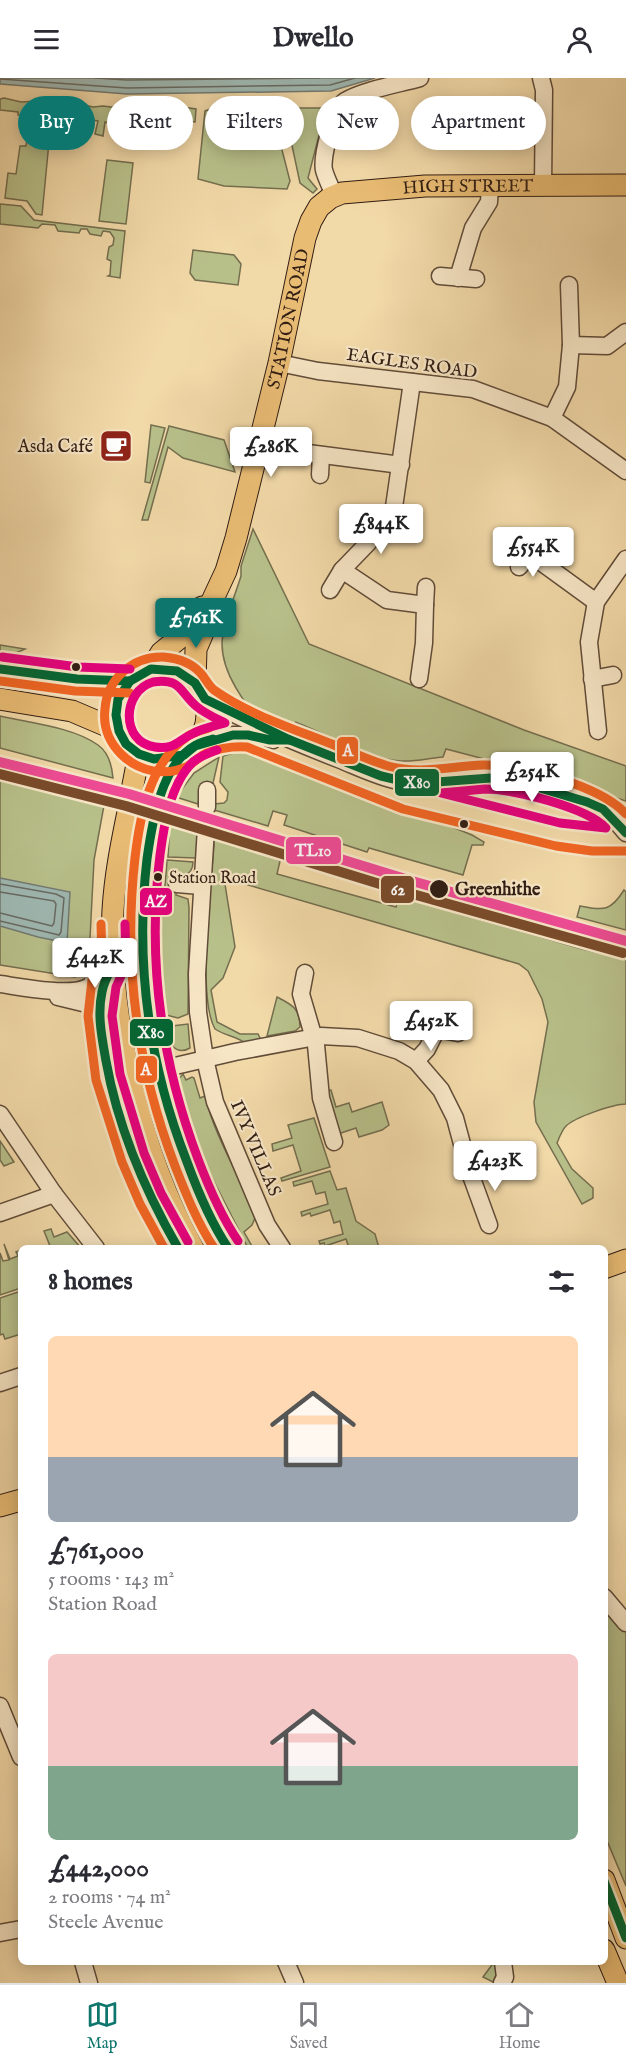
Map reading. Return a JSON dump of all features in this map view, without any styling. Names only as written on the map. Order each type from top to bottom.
[{"type":"main road","name":"HIGH STREET","points":[[317,210],[334,196],[353,191],[404,187],[626,185]]},
{"type":"main road","name":"STATION ROAD","points":[[200,691],[195,652],[211,614],[212,601],[226,571],[236,538],[279,363],[305,238],[317,210]]},
{"type":"main road","name":"STATION ROAD","points":[[151,669],[161,653],[183,635],[202,607],[212,601]]},
{"type":"main road","points":[[0,669],[77,679],[130,681]]},
{"type":"main road","points":[[161,793],[169,777],[190,750],[206,726],[207,710],[200,691],[177,671],[151,669],[130,681],[118,699],[116,715],[119,731],[126,744],[139,754],[154,759],[190,750]]},
{"type":"main road","points":[[0,699],[72,711],[119,731]]},
{"type":"main road","points":[[133,785],[139,754]]},
{"type":"main road","points":[[129,807],[115,889],[113,934],[114,963],[122,1026],[127,1060],[153,1160],[177,1218],[191,1245]]},
{"type":"main road","points":[[154,814],[143,891],[142,935],[146,999],[158,1070],[183,1155],[201,1197],[226,1245]]},
{"type":"main road","points":[[608,1267],[626,1260]]},
{"type":"main road","points":[[0,1506],[18,1501]]},
{"type":"main road","points":[[608,1891],[626,1938]]},
{"type":"main road","points":[[608,1959],[618,1983]]},
{"type":"street","points":[[334,196],[324,170],[323,158],[337,109],[344,102],[360,95],[420,78]]},
{"type":"street","points":[[541,78],[544,90],[543,186]]},
{"type":"street","points":[[458,278],[473,228],[489,202],[490,186]]},
{"type":"street","points":[[440,276],[476,279]]},
{"type":"street","points":[[552,418],[567,387],[571,345],[569,285]]},
{"type":"street","points":[[571,345],[608,346],[626,332]]},
{"type":"street","name":"EAGLES ROAD","points":[[279,363],[473,389],[552,418],[626,471]]},
{"type":"street","points":[[330,590],[342,570],[368,543],[394,507],[412,382]]},
{"type":"street","points":[[300,452],[401,465]]},
{"type":"street","points":[[320,474],[321,455]]},
{"type":"street","points":[[543,538],[525,561],[596,602]]},
{"type":"street","points":[[598,731],[589,642],[596,602],[626,559]]},
{"type":"street","points":[[342,570],[387,600],[425,605]]},
{"type":"street","points":[[419,679],[424,643],[426,587]]},
{"type":"street","points":[[592,679],[613,675]]},
{"type":"street","points":[[200,691],[240,718],[369,772],[398,780],[438,783],[498,777],[529,784],[587,801],[603,809],[626,832]]},
{"type":"street","points":[[190,750],[233,735],[290,740]]},
{"type":"street","points":[[207,790],[207,807]]},
{"type":"street","points":[[205,1059],[197,999],[201,886],[206,828]]},
{"type":"street","points":[[177,884],[201,886]]},
{"type":"street","points":[[0,984],[46,991],[84,989],[99,979],[114,963]]},
{"type":"street","points":[[305,973],[300,992],[317,1049],[321,1098],[334,1142]]},
{"type":"street","points":[[46,991],[55,996],[87,1004],[122,1026]]},
{"type":"street","points":[[416,1061],[427,1049],[437,1029],[458,1033]]},
{"type":"street","points":[[158,1070],[312,1037],[344,1036],[364,1039],[393,1048],[416,1061],[441,1090],[455,1118],[469,1170],[489,1225]]},
{"type":"street","name":"IVY VILLAS","points":[[205,1059],[214,1102],[267,1225],[280,1245]]},
{"type":"street","points":[[0,1114],[54,1194],[94,1245]]},
{"type":"street","points":[[0,1213],[54,1194]]},
{"type":"street","points":[[0,1383],[18,1377]]},
{"type":"street","points":[[608,1602],[626,1623]]},
{"type":"street","points":[[0,1706],[18,1750]]},
{"type":"street","points":[[0,1933],[18,1930]]},
{"type":"street","points":[[84,1965],[89,1983]]},
{"type":"street","points":[[287,1965],[295,1983]]},
{"type":"street","points":[[502,1983],[505,1977],[503,1965]]},
{"type":"green space","points":[[0,99],[18,101],[18,112],[0,110]]},
{"type":"green space","points":[[107,106],[107,123],[105,122],[103,136],[95,134],[98,121],[95,121],[95,107]]},
{"type":"green space","points":[[304,108],[316,108],[316,147],[308,178],[317,189],[313,193],[300,183],[293,150],[304,150]]},
{"type":"green space","points":[[193,109],[196,109],[195,122],[193,122]]},
{"type":"green space","points":[[205,111],[205,150],[282,150],[290,181],[287,189],[224,186],[198,179]]},
{"type":"green space","points":[[19,150],[48,150],[42,215],[36,214],[27,201],[5,198],[8,173],[16,174]]},
{"type":"green space","points":[[107,160],[133,163],[126,224],[99,221]]},
{"type":"green space","points":[[0,204],[21,206],[34,220],[125,231],[120,278],[108,276],[111,261],[107,259],[109,247],[113,245],[114,238],[110,232],[103,231],[101,236],[90,234],[87,229],[81,229],[79,233],[58,231],[55,225],[42,224],[38,228],[0,224]]},
{"type":"green space","points":[[193,250],[234,255],[241,264],[238,285],[195,280],[190,273]]},
{"type":"green space","points":[[151,425],[165,428],[150,483],[145,482]]},
{"type":"green space","points":[[169,426],[224,440],[235,472],[183,458],[168,447],[148,520],[142,520]]},
{"type":"green space","points":[[253,529],[309,644],[524,730],[626,766],[626,801],[530,771],[446,749],[443,757],[412,761],[375,756],[295,722],[309,735],[252,711],[241,697],[228,672],[223,658],[222,644],[226,620],[241,576],[241,566]]},
{"type":"green space","points":[[0,645],[25,649],[11,655],[0,653]]},
{"type":"green space","points":[[0,716],[64,730],[88,739],[98,745],[107,755],[113,778],[0,748]]},
{"type":"green space","points":[[237,752],[256,753],[314,771],[472,835],[484,842],[483,845],[472,845],[463,875],[369,848],[367,852],[284,825],[287,815],[273,811],[268,826],[211,809],[214,804],[224,803],[227,800],[228,792],[220,782],[223,756]]},
{"type":"green space","points":[[219,757],[213,783],[202,785],[198,804],[176,797],[194,773]]},
{"type":"green space","points":[[0,775],[105,800],[94,860],[90,938],[85,944],[82,971],[75,977],[0,965]]},
{"type":"green space","points":[[170,818],[198,826],[196,858],[168,857]]},
{"type":"green space","points":[[213,830],[248,841],[280,861],[277,874],[396,907],[399,896],[582,949],[626,959],[626,1104],[613,1106],[571,1122],[563,1130],[557,1143],[572,1169],[593,1188],[593,1198],[582,1204],[536,1122],[534,1102],[548,1022],[542,999],[528,971],[519,964],[224,878],[235,947],[223,978],[211,990],[217,1022],[240,1034],[258,1034],[262,1042],[248,1045],[215,1029],[210,1014],[206,968]]},
{"type":"green space","points":[[167,860],[193,862],[189,873],[183,878],[177,878],[176,895],[188,899],[189,908],[188,1014],[178,1018],[166,1015],[159,975]]},
{"type":"green space","points":[[624,890],[626,892],[626,930],[577,917],[580,906],[595,909],[606,908],[615,902]]},
{"type":"green space","points":[[277,997],[294,1008],[299,1016],[300,1027],[295,1031],[267,1036]]},
{"type":"green space","points":[[188,1024],[190,1048],[176,1049],[169,1042],[164,1027]]},
{"type":"green space","points":[[89,1054],[93,1054],[104,1105],[120,1154],[141,1202],[164,1245],[158,1245],[132,1194],[106,1126]]},
{"type":"green space","points":[[183,1074],[186,1080],[194,1078],[200,1098],[205,1096],[215,1128],[255,1218],[252,1225],[244,1232],[251,1245],[246,1245],[183,1121],[174,1093],[177,1081]]},
{"type":"green space","points":[[331,1090],[336,1107],[349,1103],[352,1112],[382,1102],[389,1125],[382,1130],[359,1137],[356,1128],[338,1134],[324,1091]]},
{"type":"green space","points":[[314,1118],[330,1167],[282,1181],[281,1178],[301,1171],[293,1145],[273,1151],[272,1144],[292,1138],[288,1125]]},
{"type":"green space","points":[[0,1141],[14,1162],[4,1166],[0,1160]]},
{"type":"green space","points":[[330,1171],[337,1190],[346,1188],[356,1221],[375,1234],[378,1245],[348,1245],[346,1239],[328,1245],[320,1244],[319,1241],[343,1234],[340,1221],[334,1223],[330,1210],[311,1216],[310,1213],[302,1216],[301,1212],[328,1204],[325,1192],[316,1194],[312,1181],[294,1186],[293,1182]]},
{"type":"green space","points":[[51,1229],[54,1237],[67,1232],[78,1245],[50,1245],[44,1231]]},
{"type":"green space","points":[[4,1244],[10,1259],[18,1256],[18,1289],[0,1295],[0,1253],[3,1261],[9,1260]]},
{"type":"green space","points":[[18,1292],[18,1335],[5,1339],[3,1334],[0,1335],[0,1298]]},
{"type":"green space","points":[[608,1609],[626,1632],[626,1886],[608,1843]]},
{"type":"green space","points":[[492,1965],[497,1965],[499,1969],[493,1982],[483,1977]]},
{"type":"water","points":[[0,78],[375,78],[331,91],[127,94],[0,84]]},
{"type":"water","points":[[0,878],[70,892],[67,943],[0,926]]},
{"type":"transit line","name":"AZ","points":[[2,657],[78,667],[130,669]]},
{"type":"transit line","name":"A","points":[[626,814],[598,794],[580,786],[517,768],[483,765],[412,770],[381,764],[270,720],[227,699],[214,690],[195,668],[174,659],[152,658],[132,665],[116,679],[107,698],[105,722],[110,739],[121,754],[144,769],[171,771],[188,766],[212,751],[247,747],[403,809],[556,846],[592,851],[626,851]]},
{"type":"transit line","name":"X80","points":[[0,669],[77,679],[130,681]]},
{"type":"transit line","name":"X80","points":[[151,669],[177,671],[195,683],[205,699],[290,740],[233,735],[195,746],[184,755],[154,759],[139,754],[126,744],[119,731],[116,715],[118,699],[130,681],[151,669]]},
{"type":"transit line","name":"A","points":[[0,681],[75,691],[130,693]]},
{"type":"transit line","name":"AZ","points":[[162,681],[174,684],[199,709],[225,723],[198,731],[167,747],[155,747],[144,743],[136,736],[129,716],[135,695],[143,687],[153,682],[162,681]]},
{"type":"transit line","name":"A","points":[[209,728],[190,735],[175,747],[164,760],[149,791],[140,824],[135,858],[131,936],[136,1014],[151,1091],[179,1176],[197,1218],[212,1245]]},
{"type":"transit line","name":"X80","points":[[213,739],[198,744],[184,754],[174,766],[166,780],[155,812],[147,859],[144,898],[144,975],[154,1051],[174,1125],[210,1217],[226,1245]]},
{"type":"transit line","name":"X80","points":[[290,740],[381,776],[398,780],[423,783],[504,777],[603,809],[626,833]]},
{"type":"transit line","name":"AZ","points":[[217,750],[196,760],[185,771],[169,806],[156,894],[155,933],[160,1009],[175,1085],[198,1159],[226,1222],[238,1241]]},
{"type":"transit line","name":"TL10","points":[[0,762],[129,794],[412,881],[626,941]]},
{"type":"transit line","name":"62","points":[[0,774],[126,806],[409,893],[623,953]]},
{"type":"transit line","name":"AZ","points":[[485,789],[513,792],[566,806],[596,820],[606,828],[560,823],[441,793],[485,789]]},
{"type":"transit line","name":"A","points":[[101,924],[102,960],[92,980],[88,1016],[96,1080],[122,1162],[140,1204],[162,1245]]},
{"type":"transit line","name":"AZ","points":[[125,924],[126,965],[116,987],[112,1016],[120,1074],[144,1153],[161,1193],[188,1242]]},
{"type":"transit line","name":"X80","points":[[114,963],[104,984],[100,1009],[111,1086],[125,1134],[143,1181],[176,1245]]},
{"type":"transit line","name":"X80","points":[[608,1891],[626,1938]]},
{"type":"place","name":"Asda Café","points":[[116,446]]},
{"type":"place","name":"Station Road","points":[[158,877]]},
{"type":"place","name":"Greenhithe","points":[[439,889]]}]
